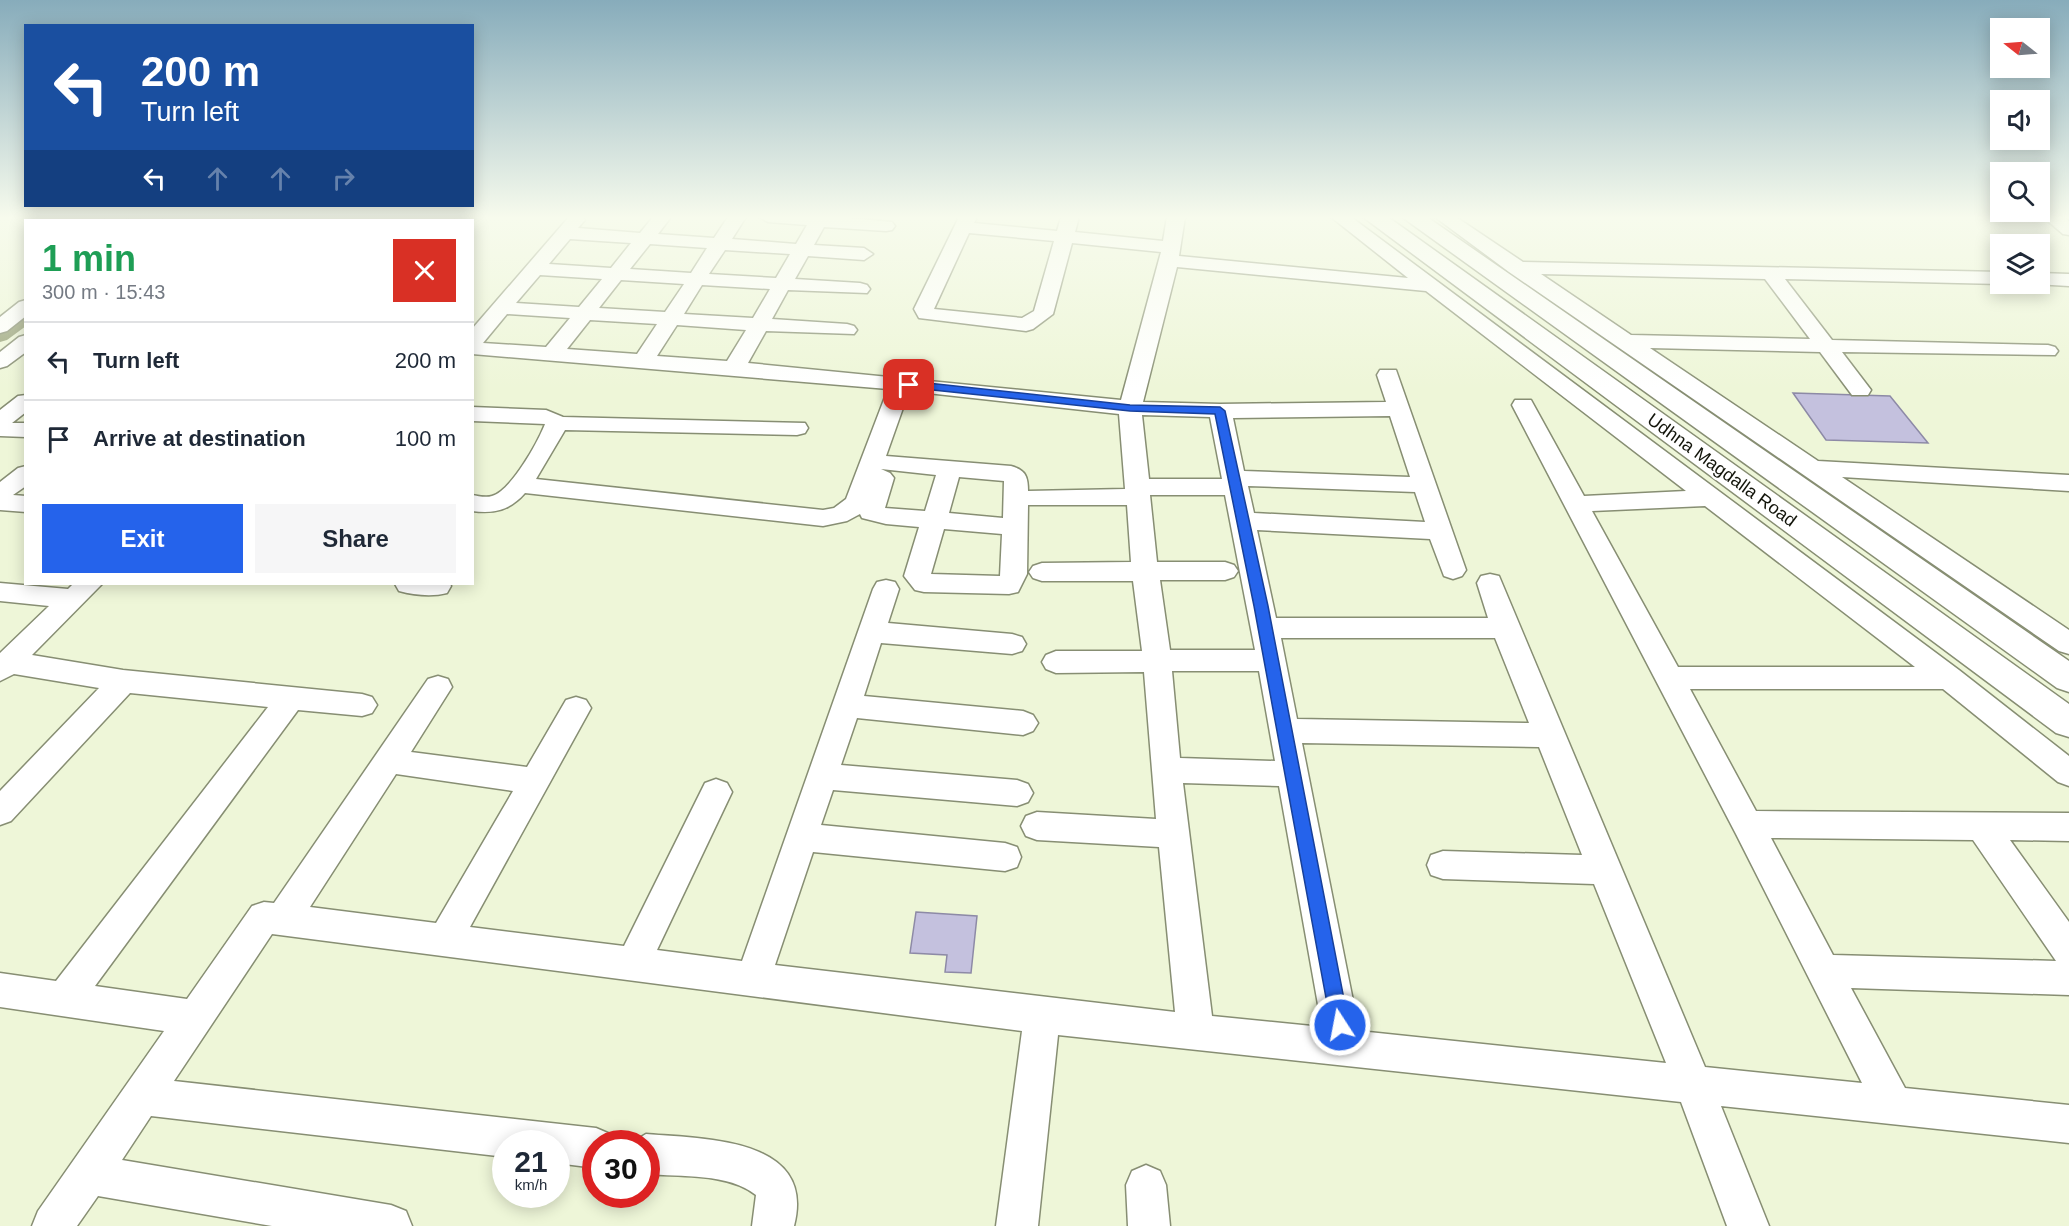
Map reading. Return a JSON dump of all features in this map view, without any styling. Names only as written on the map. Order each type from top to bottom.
[{"type":"main road","name":"Udhna Magdalla Road","points":[[1453,274],[2069,723]]},
{"type":"main road","name":"Udhna Magdalla Road","points":[[1495,274],[2069,679]]},
{"type":"street","points":[[474,341],[531,274]]},
{"type":"street","points":[[552,354],[616,274]]},
{"type":"street","points":[[619,274],[860,289]]},
{"type":"street","points":[[643,361],[700,274]]},
{"type":"street","points":[[734,368],[788,274]]},
{"type":"street","points":[[940,274],[924,309],[926,314],[1026,325],[1036,321],[1043,314],[1054,274]]},
{"type":"street","points":[[1165,274],[1130,408],[1145,570],[1157,659],[1166,770],[1196,1033]]},
{"type":"street","points":[[1335,274],[1431,286]]},
{"type":"street","points":[[1415,274],[1949,678],[2069,773]]},
{"type":"street","points":[[1527,274],[2069,644]]},
{"type":"street","points":[[1771,274],[1860,390]]},
{"type":"street","points":[[1783,274],[1990,278]]},
{"type":"street","points":[[2050,279],[2069,280]]},
{"type":"street","points":[[0,311],[24,293]]},
{"type":"street","points":[[0,327],[24,308]]},
{"type":"street","points":[[502,308],[847,330]]},
{"type":"street","points":[[0,343],[24,324]]},
{"type":"street","points":[[1625,341],[2048,351]]},
{"type":"street","points":[[0,362],[24,343]]},
{"type":"street","points":[[474,348],[734,368],[1130,408],[1220,411],[1399,409]]},
{"type":"street","points":[[1388,375],[1453,570]]},
{"type":"street","points":[[905,384],[886,463],[871,512],[886,516],[1015,527]]},
{"type":"street","points":[[519,485],[823,519],[836,518],[847,513],[857,502],[905,384]]},
{"type":"street","points":[[0,421],[24,402]]},
{"type":"street","points":[[1523,405],[1670,678],[1893,1105]]},
{"type":"street","points":[[1220,411],[1285,730],[1344,1048]]},
{"type":"street","points":[[474,414],[546,417],[553,419],[556,424]]},
{"type":"street","points":[[474,503],[501,502],[519,485],[556,424]]},
{"type":"street","points":[[556,424],[797,428]]},
{"type":"street","points":[[0,429],[24,430]]},
{"type":"street","points":[[886,463],[950,468],[1000,472],[1011,474],[1016,478],[1014,574],[1009,585],[924,583],[917,576],[950,468]]},
{"type":"street","points":[[1811,468],[2069,483]]},
{"type":"street","points":[[1031,498],[1138,492],[1236,483],[1424,485]]},
{"type":"street","points":[[1576,504],[1712,498]]},
{"type":"street","points":[[1244,521],[1440,531]]},
{"type":"street","points":[[1042,572],[1225,571]]},
{"type":"street","points":[[1490,583],[1505,628],[1694,1084],[1748,1226]]},
{"type":"street","points":[[423,585],[438,586]]},
{"type":"street","points":[[753,979],[886,588]]},
{"type":"street","points":[[0,592],[81,591]]},
{"type":"street","points":[[4,666],[81,591]]},
{"type":"street","points":[[1265,628],[1505,628]]},
{"type":"street","points":[[871,632],[1012,644]]},
{"type":"street","points":[[1056,662],[1157,659],[1271,660]]},
{"type":"street","points":[[4,666],[123,681],[362,705]]},
{"type":"street","points":[[1670,678],[1949,678]]},
{"type":"street","points":[[0,812],[123,681]]},
{"type":"street","points":[[283,919],[438,687]]},
{"type":"street","points":[[64,999],[291,698]]},
{"type":"street","points":[[846,706],[1023,723]]},
{"type":"street","points":[[445,940],[576,708]]},
{"type":"street","points":[[1285,730],[1550,735]]},
{"type":"street","points":[[388,761],[535,781]]},
{"type":"street","points":[[1166,770],[1293,774]]},
{"type":"street","points":[[822,776],[1017,793]]},
{"type":"street","points":[[633,964],[716,792]]},
{"type":"street","points":[[1747,824],[1983,828],[2069,827]]},
{"type":"street","points":[[1037,826],[1173,834]]},
{"type":"street","points":[[1983,828],[2069,951]]},
{"type":"street","points":[[801,837],[1005,857]]},
{"type":"street","points":[[1443,864],[1606,870]]},
{"type":"street","points":[[53,1226],[264,917],[1042,1016],[2069,1124]]},
{"type":"street","points":[[1824,971],[2069,978]]},
{"type":"street","points":[[0,990],[195,1018]]},
{"type":"street","points":[[1017,1226],[1042,1016]]},
{"type":"street","points":[[142,1096],[492,1136]]},
{"type":"street","points":[[660,1155],[731,1163],[754,1170],[770,1181],[777,1197],[773,1226]]},
{"type":"street","points":[[88,1174],[296,1218],[391,1226]]},
{"type":"street","points":[[1146,1185],[1149,1226]]},
{"type":"building","points":[[1793,393],[1890,396],[1928,443],[1826,440]]},
{"type":"building","points":[[916,912],[977,916],[971,973],[945,972],[947,955],[910,953]]},
{"type":"waterway","points":[[0,336],[24,318]]},
{"type":"route","points":[[909,385],[1130,408],[1220,411],[1261,606],[1340,1025]]}]
